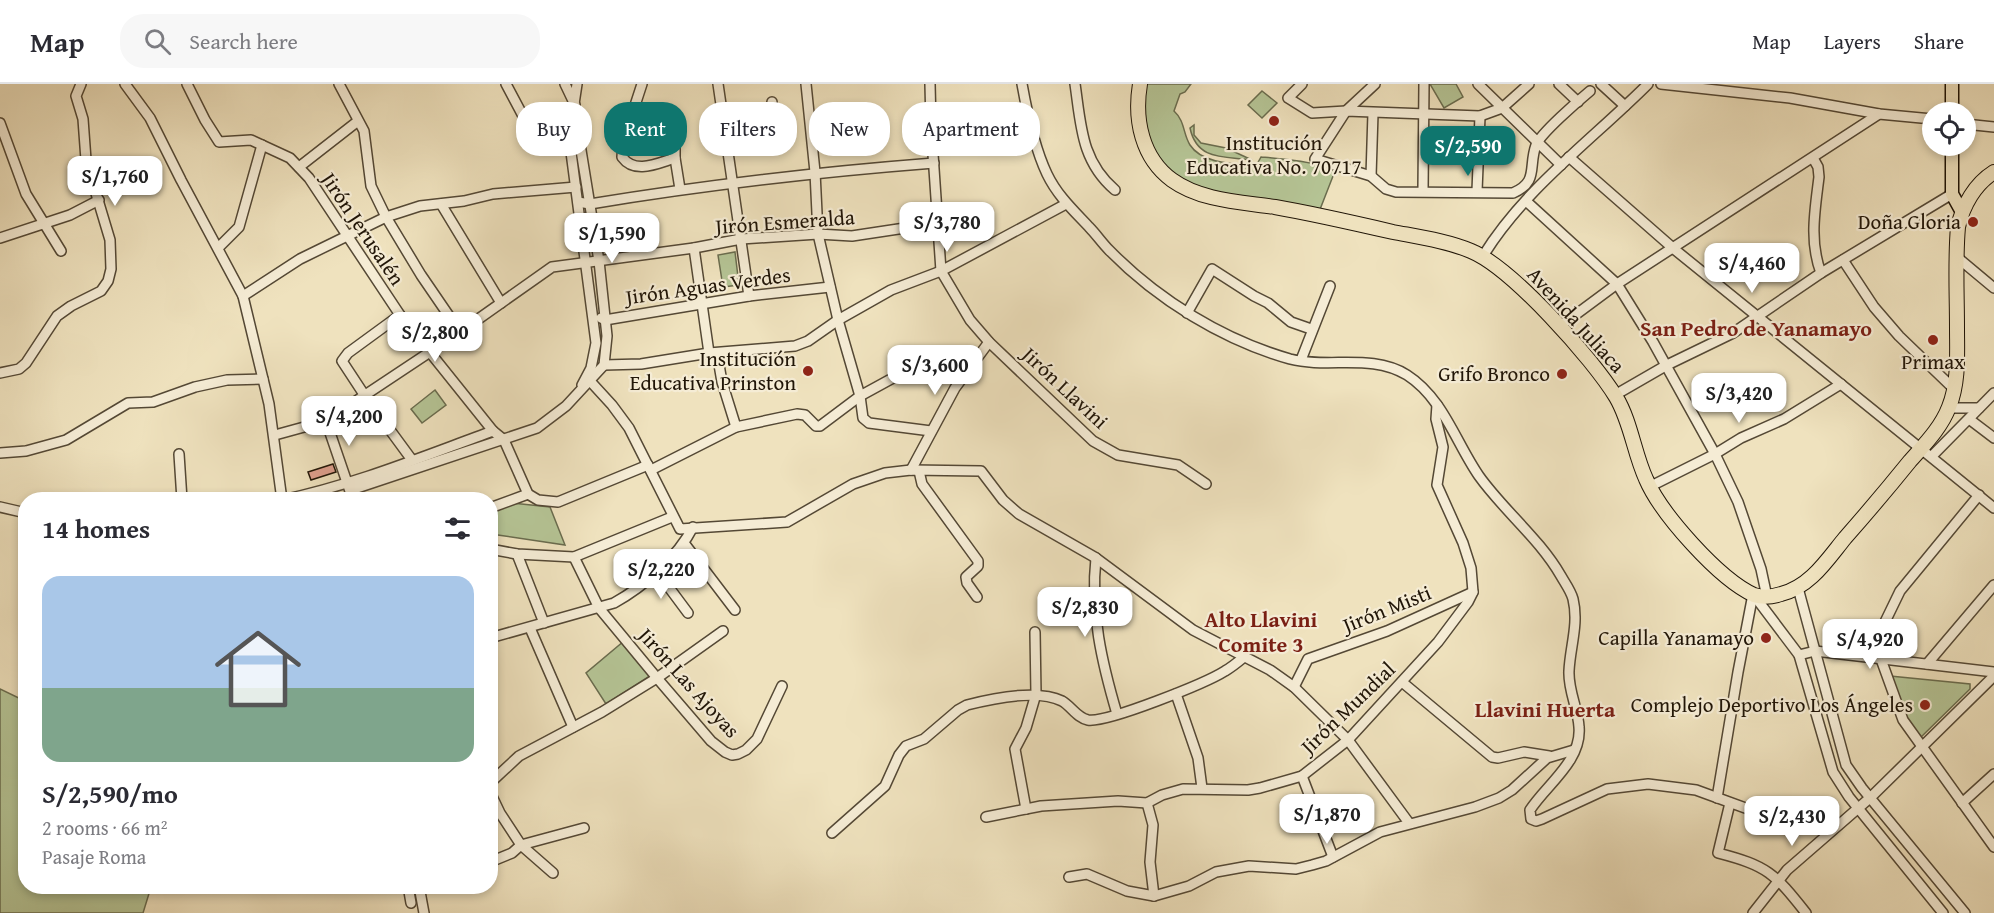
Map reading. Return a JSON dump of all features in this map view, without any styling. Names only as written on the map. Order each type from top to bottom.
[{"type":"highway","name":"Avenida Juliaca","points":[[1140,84],[1138,109],[1142,138],[1162,172],[1181,185],[1210,196],[1455,245],[1483,256],[1500,268],[1560,327],[1615,394],[1624,411],[1634,448],[1649,487],[1668,513],[1711,564],[1760,596]]},
{"type":"highway","points":[[1760,596],[1798,588],[1816,573],[1926,453],[1949,408],[1954,388],[1958,358],[1957,237],[1962,212],[1978,186],[1992,176]]},
{"type":"main road","points":[[1952,84],[1952,102]]},
{"type":"main road","points":[[1952,156],[1952,194],[1962,212]]},
{"type":"street","points":[[0,373],[19,369],[26,363],[57,316],[71,306],[102,291],[108,281],[111,269],[110,240],[86,160],[84,126],[76,96],[81,84]]},
{"type":"street","points":[[125,84],[150,118],[180,180],[243,296],[275,435],[281,492]]},
{"type":"street","name":"Jirón Jerusalén","points":[[187,84],[219,142],[251,140],[282,153],[299,167],[400,315],[493,431],[504,440]]},
{"type":"street","points":[[339,84],[366,140],[371,186],[386,217],[460,332]]},
{"type":"street","points":[[506,84],[516,103]]},
{"type":"street","points":[[565,84],[573,102]]},
{"type":"street","points":[[574,102],[577,84]]},
{"type":"street","points":[[642,84],[623,142],[622,157],[636,167],[675,158],[680,189]]},
{"type":"street","points":[[718,84],[721,102]]},
{"type":"street","points":[[806,84],[815,172],[818,234],[838,320],[860,396],[863,418],[870,423],[931,431]]},
{"type":"street","name":"Jirón Llavini","points":[[930,84],[930,102]]},
{"type":"street","points":[[1022,84],[1041,161],[1054,187],[1066,204],[1110,252],[1186,313],[1243,342],[1293,359],[1361,362],[1395,369],[1408,376],[1437,405],[1482,479],[1545,550],[1573,597],[1575,641],[1569,669],[1569,684],[1579,728],[1579,738],[1574,750],[1549,788],[1530,810],[1531,819],[1536,821],[1542,819],[1597,792],[1617,786],[1663,785],[1696,790],[1792,825],[1838,825]]},
{"type":"street","points":[[1075,84],[1081,134],[1096,170],[1115,190]]},
{"type":"street","points":[[1302,84],[1288,98],[1308,113],[1346,111],[1480,116],[1502,108],[1529,84]]},
{"type":"street","points":[[1375,84],[1346,111],[1315,159],[1371,176],[1391,192],[1423,190],[1513,192],[1524,188],[1530,180],[1538,142],[1590,91]]},
{"type":"street","points":[[1423,190],[1424,84]]},
{"type":"street","points":[[1478,84],[1561,165]]},
{"type":"street","points":[[1559,84],[1578,102]]},
{"type":"street","points":[[1483,256],[1497,233],[1526,201],[1569,157],[1648,84]]},
{"type":"street","points":[[1661,84],[1790,98],[1879,114],[1922,118]]},
{"type":"street","points":[[1606,86],[1625,106]]},
{"type":"street","points":[[1371,176],[1373,113]]},
{"type":"street","points":[[1560,327],[1617,284],[1879,114]]},
{"type":"street","points":[[1477,191],[1480,116]]},
{"type":"street","points":[[299,167],[358,121]]},
{"type":"street","points":[[0,123],[26,194],[61,251]]},
{"type":"street","points":[[1976,125],[1994,127]]},
{"type":"street","points":[[218,248],[239,227],[262,145]]},
{"type":"street","points":[[572,156],[596,343],[591,368],[578,394]]},
{"type":"street","points":[[350,491],[537,428],[578,394],[604,364],[607,336],[582,156]]},
{"type":"street","points":[[728,156],[749,296]]},
{"type":"street","name":"Jirón Llavini","points":[[933,156],[941,271],[970,320],[989,342],[1093,441],[1118,455],[1178,465],[1206,484]]},
{"type":"street","points":[[1569,157],[1674,249],[1994,507]]},
{"type":"street","points":[[1813,158],[1818,167],[1819,177],[1814,242],[1815,256],[1821,273]]},
{"type":"street","points":[[578,202],[590,204],[680,189],[815,172],[934,163]]},
{"type":"street","points":[[243,296],[300,259],[386,217],[420,206],[493,194],[576,187]]},
{"type":"street","points":[[1615,394],[1666,365],[1733,333],[1821,273],[1952,194]]},
{"type":"street","points":[[0,238],[70,215],[99,200]]},
{"type":"street","points":[[1526,201],[1617,284],[1666,365],[1715,454],[1747,524],[1761,569],[1760,596],[1738,672],[1718,798]]},
{"type":"street","points":[[441,204],[501,303]]},
{"type":"street","points":[[604,364],[641,364],[713,353],[795,346],[808,341],[838,320],[891,290],[941,271],[1066,204]]},
{"type":"street","name":"Jirón Esmeralda","points":[[275,435],[326,421],[460,332],[552,267],[694,248],[741,239],[818,234],[852,236],[938,224]]},
{"type":"street","points":[[694,248],[700,303],[736,427]]},
{"type":"street","points":[[1958,258],[1994,288]]},
{"type":"street","points":[[1843,260],[1874,307],[1899,336],[1954,388]]},
{"type":"street","points":[[1186,313],[1212,269],[1268,303],[1291,322],[1311,329]]},
{"type":"street","points":[[1301,360],[1311,329],[1330,286]]},
{"type":"street","name":"Jirón Aguas Verdes","points":[[592,315],[605,320],[700,303],[830,287]]},
{"type":"street","points":[[400,315],[348,352],[342,361],[412,460]]},
{"type":"street","points":[[915,471],[931,431],[955,388],[989,342]]},
{"type":"street","points":[[504,440],[528,494],[538,500],[558,502],[650,468],[736,427],[797,414],[805,415],[816,426],[820,426],[860,396],[912,367]]},
{"type":"street","points":[[0,453],[26,451],[66,440],[128,403],[153,402],[195,387],[226,380],[263,379]]},
{"type":"street","points":[[590,381],[629,428],[680,529],[787,522],[853,484],[872,476],[915,471],[971,470],[983,472],[1003,500],[1019,514],[1096,558],[1184,624],[1270,670],[1294,687],[1348,740],[1409,823]]},
{"type":"street","points":[[1649,487],[1715,454],[1741,438],[1784,419],[1841,384]]},
{"type":"street","points":[[1926,453],[1969,419],[1994,393]]},
{"type":"street","points":[[1437,405],[1436,419],[1443,447],[1437,485],[1463,543],[1471,568],[1473,592]]},
{"type":"street","points":[[1949,408],[1979,408]]},
{"type":"street","points":[[1969,419],[1994,438]]},
{"type":"street","points":[[326,421],[350,491]]},
{"type":"street","points":[[350,491],[412,460],[493,431]]},
{"type":"street","points":[[179,454],[181,492]]},
{"type":"street","points":[[915,471],[978,561],[978,566],[966,577],[967,583],[977,597]]},
{"type":"street","points":[[498,505],[528,494]]},
{"type":"street","points":[[1979,495],[1895,599],[1881,635],[1878,651],[1899,712],[1994,847]]},
{"type":"street","points":[[0,507],[18,511]]},
{"type":"street","points":[[498,550],[518,554],[574,557],[672,517]]},
{"type":"street","points":[[498,635],[599,608],[628,596],[684,543],[693,527]]},
{"type":"street","points":[[684,543],[735,610]]},
{"type":"street","points":[[518,554],[544,623]]},
{"type":"street","name":"Jirón Las Ajoyas","points":[[574,557],[599,608],[711,741],[732,756],[746,750],[760,734],[782,686]]},
{"type":"street","points":[[1096,558],[1093,587],[1096,620],[1103,667],[1117,714]]},
{"type":"street","points":[[656,570],[688,613]]},
{"type":"street","points":[[1927,664],[1994,585]]},
{"type":"street","points":[[1798,588],[1843,759],[1862,788],[1965,913]]},
{"type":"street","name":"Jirón Mundial","points":[[986,817],[1026,809],[1108,801],[1147,802],[1172,792],[1202,788],[1248,790],[1302,776],[1348,740],[1402,682],[1444,634],[1473,592]]},
{"type":"street","name":"Jirón Misti","points":[[1294,687],[1308,659],[1387,631],[1473,592]]},
{"type":"street","points":[[1760,596],[1799,656],[1831,768],[1849,797],[1943,913]]},
{"type":"street","points":[[530,627],[573,727]]},
{"type":"street","points":[[498,776],[519,756],[657,678],[723,631]]},
{"type":"street","points":[[1026,809],[1015,749],[1026,728],[1036,694],[1035,632]]},
{"type":"street","points":[[1799,656],[1815,651],[1994,674]]},
{"type":"street","points":[[832,833],[885,786],[903,749],[924,739],[958,710],[979,702],[1036,694],[1061,701],[1088,720],[1117,714],[1176,694],[1225,672],[1244,657]]},
{"type":"street","points":[[1753,913],[1779,879],[1871,797],[1994,674]]},
{"type":"street","points":[[1402,682],[1492,757],[1498,758],[1524,752],[1550,756],[1574,750]]},
{"type":"street","points":[[1176,694],[1198,758],[1202,788]]},
{"type":"street","points":[[1070,877],[1087,874],[1126,891],[1154,897],[1189,886],[1216,872],[1249,866],[1296,868],[1333,857],[1380,832],[1475,807],[1499,798],[1512,790],[1550,756]]},
{"type":"street","points":[[1962,803],[1994,774]]},
{"type":"street","points":[[1302,776],[1333,857]]},
{"type":"street","points":[[1147,802],[1153,825],[1150,862],[1154,897]]},
{"type":"street","points":[[1730,803],[1718,853],[1761,867],[1779,879],[1806,913]]},
{"type":"street","points":[[498,809],[521,845],[553,873]]},
{"type":"street","points":[[498,859],[512,853],[521,845],[584,828]]},
{"type":"street","points":[[409,894],[411,903]]},
{"type":"street","points":[[420,894],[424,913]]},
{"type":"green space","points":[[1142,84],[1191,84],[1185,92],[1180,94],[1174,111],[1180,119],[1190,145],[1203,156],[1220,162],[1256,166],[1261,157],[1289,160],[1335,171],[1317,217],[1222,196],[1175,176],[1158,157],[1147,135],[1142,109]]},
{"type":"green space","points":[[1430,84],[1456,84],[1463,97],[1444,108]]},
{"type":"green space","points":[[1262,91],[1277,103],[1262,118],[1248,105]]},
{"type":"green space","points":[[1194,125],[1194,135],[1201,143],[1226,148],[1252,160],[1222,157],[1205,152],[1194,139],[1190,128]]},
{"type":"green space","points":[[735,252],[739,285],[723,287],[718,255]]},
{"type":"green space","points":[[435,390],[446,405],[422,423],[411,409]]},
{"type":"green space","points":[[512,503],[550,507],[565,545],[498,535],[498,507]]},
{"type":"green space","points":[[624,641],[653,674],[606,704],[586,673]]},
{"type":"green space","name":"Complejo Deportivo Los Ángeles","points":[[1890,676],[1970,684],[1970,689],[1916,742]]},
{"type":"green space","points":[[0,689],[18,698],[18,894],[149,894],[143,913],[0,913]]},
{"type":"building","points":[[333,464],[336,472],[311,480],[308,472]]},
{"type":"place","name":"Institución Educativa No. 70717","points":[[1274,121]]},
{"type":"place","name":"Doña Gloria","points":[[1973,222]]},
{"type":"place","name":"Primax","points":[[1933,340]]},
{"type":"place","name":"Institución Educativa Prinston","points":[[808,371]]},
{"type":"place","name":"Grifo Bronco","points":[[1562,374]]},
{"type":"place","name":"Capilla Yanamayo","points":[[1766,638]]},
{"type":"place","name":"Complejo Deportivo Los Ángeles","points":[[1925,705]]},
{"type":"district","name":"San Pedro de Yanamayo","points":[[1756,328]]},
{"type":"district","name":"Alto Llavini Comite 3","points":[[1261,632]]},
{"type":"district","name":"Llavini Huerta","points":[[1545,709]]}]
